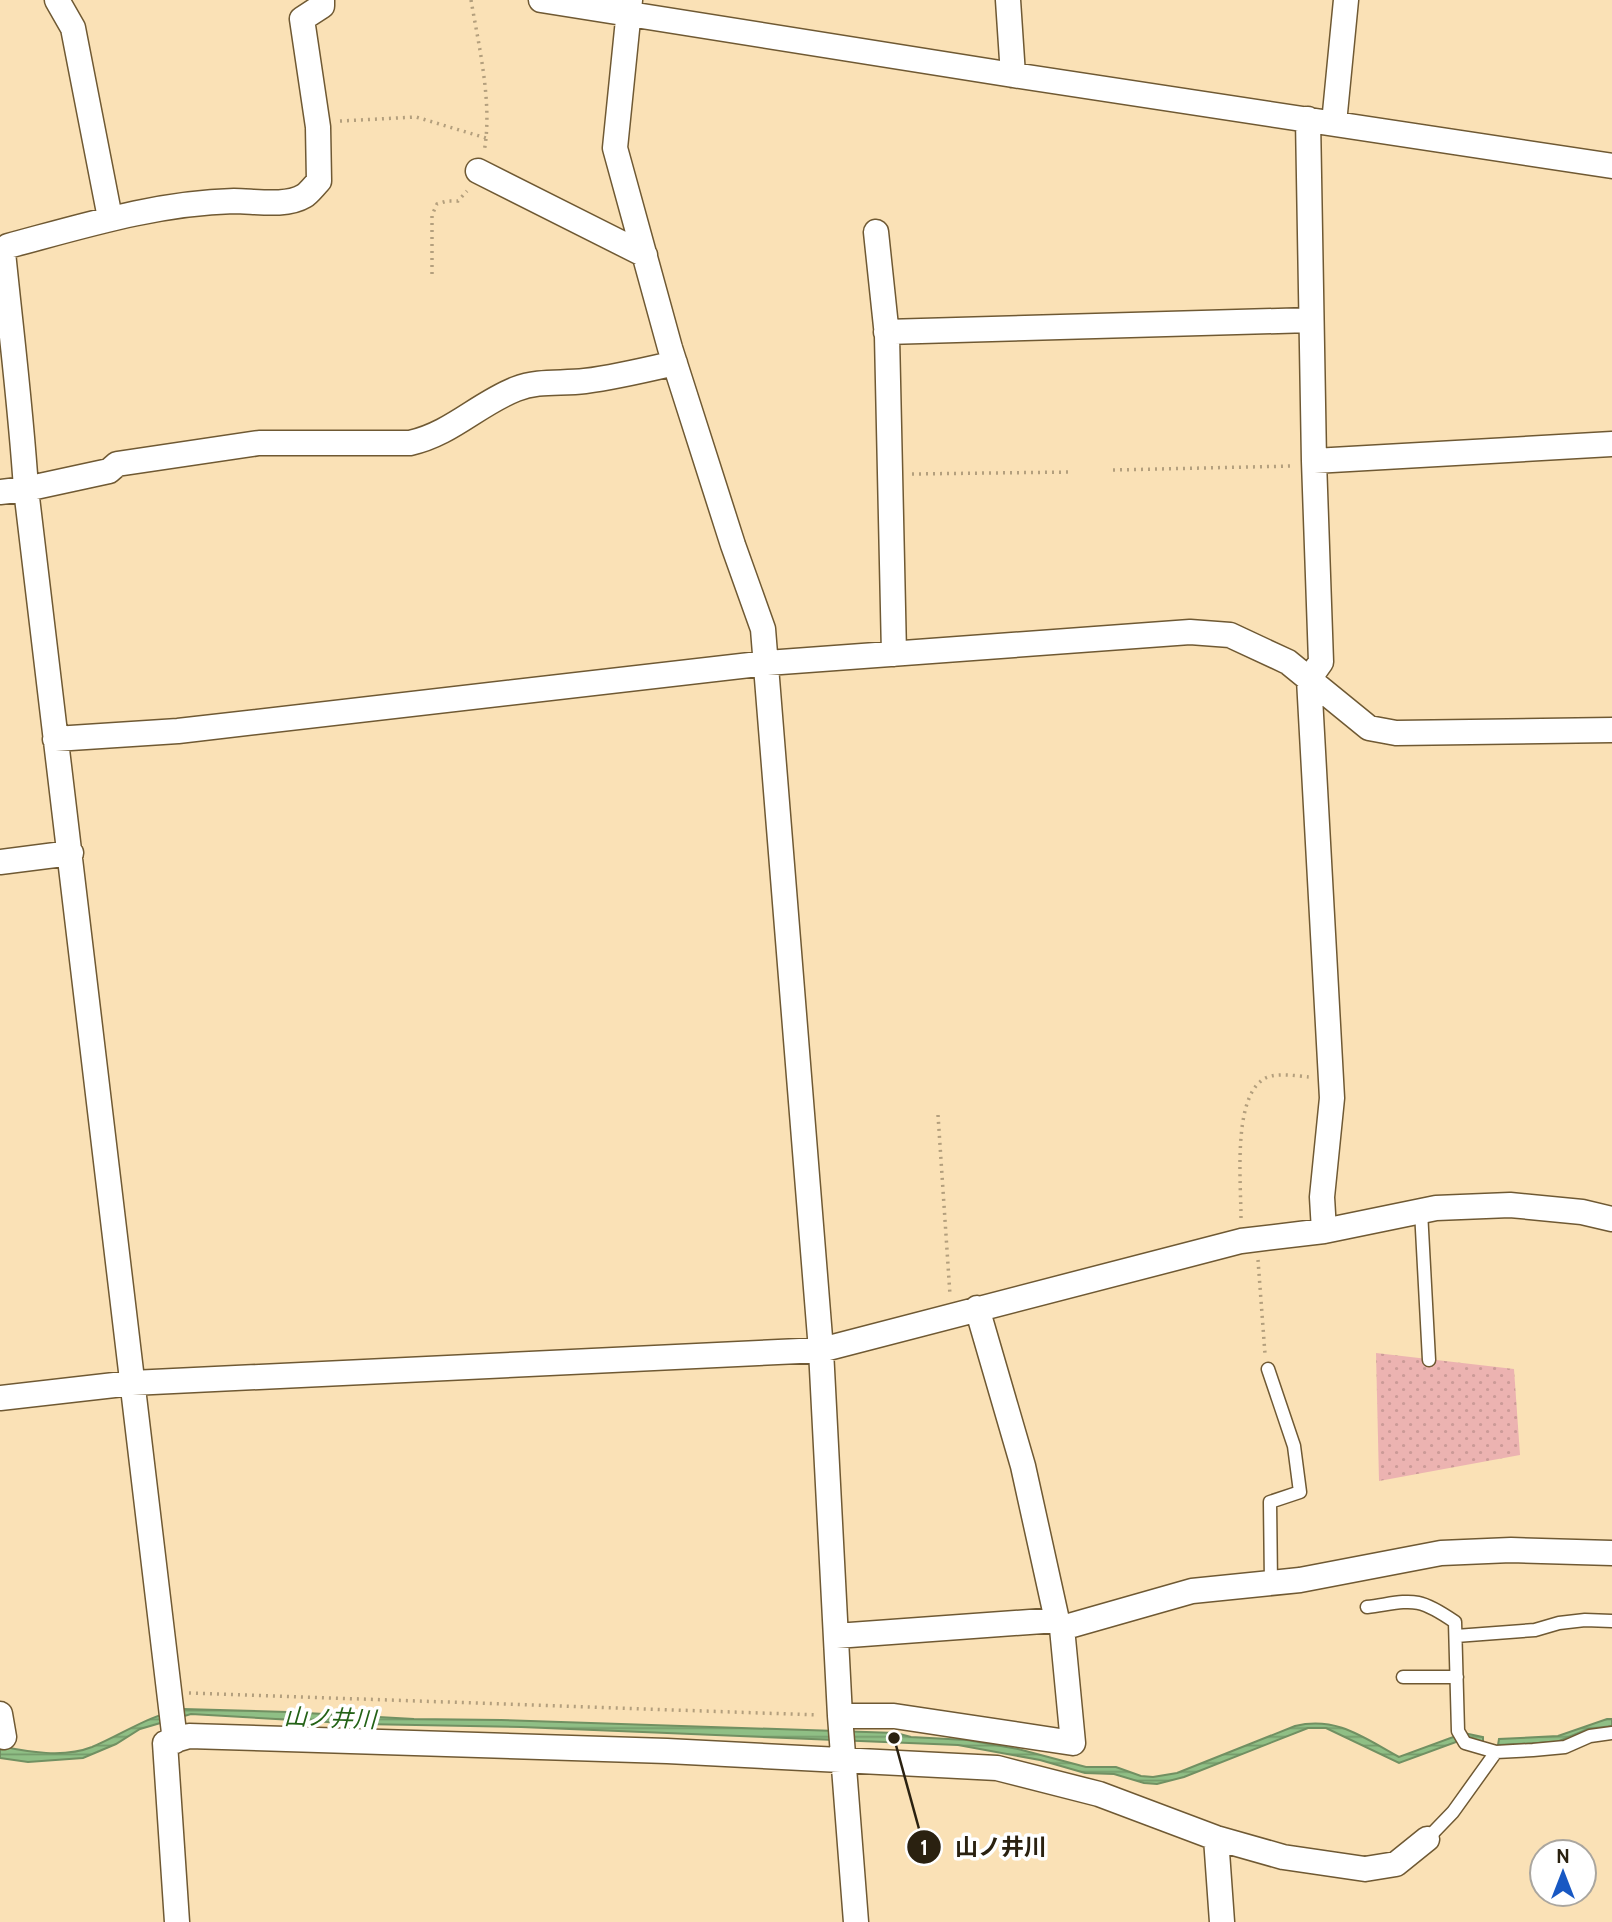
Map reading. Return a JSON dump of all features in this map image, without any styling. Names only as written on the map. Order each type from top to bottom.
[{"type":"street","points":[[57,0],[72,28],[110,218]]},
{"type":"street","points":[[175,1741],[26,489],[22,410],[15,379],[3,252],[8,246],[110,218],[167,206],[235,201],[278,202],[303,197],[319,181],[318,127],[302,19],[322,6],[322,0]]},
{"type":"street","points":[[541,0],[629,6],[1013,75],[1612,166]]},
{"type":"street","points":[[1008,0],[1013,75]]},
{"type":"street","points":[[1334,123],[1346,0]]},
{"type":"street","points":[[629,6],[615,148],[675,363],[763,629],[821,1350],[840,1716],[856,1922]]},
{"type":"street","points":[[1308,119],[1314,463],[1321,662],[1309,679],[1332,1098],[1322,1197],[1324,1231]]},
{"type":"street","points":[[478,171],[645,255]]},
{"type":"street","points":[[876,232],[886,332],[894,654]]},
{"type":"street","points":[[886,332],[1311,320]]},
{"type":"street","points":[[0,492],[109,471],[117,464],[259,443],[410,443],[428,439],[513,390],[538,382],[581,382],[675,363]]},
{"type":"street","points":[[1314,463],[1612,444]]},
{"type":"street","points":[[55,739],[178,731],[767,663],[1190,632],[1230,635],[1288,662],[1369,728],[1396,733],[1612,730]]},
{"type":"street","points":[[0,862],[71,853]]},
{"type":"street","points":[[0,1398],[132,1383],[821,1350],[1249,1240],[1324,1231],[1436,1208],[1510,1205],[1582,1212],[1612,1219]]},
{"type":"street","points":[[840,1716],[894,1716],[1073,1743],[1060,1624],[1023,1466],[977,1308]]},
{"type":"street","points":[[836,1636],[1060,1624],[1192,1591],[1300,1580],[1441,1553],[1511,1550],[1612,1553]]},
{"type":"street","points":[[177,1922],[165,1743],[189,1736],[667,1751],[998,1768],[1099,1794],[1216,1838],[1283,1857],[1366,1869],[1396,1864],[1427,1839]]},
{"type":"street","points":[[1216,1838],[1222,1922]]},
{"type":"lane","points":[[1421,1211],[1429,1360]]},
{"type":"lane","points":[[1268,1370],[1294,1446],[1300,1492],[1270,1502],[1271,1583]]},
{"type":"lane","points":[[1367,1607],[1414,1600],[1432,1606],[1455,1622],[1458,1731],[1465,1743],[1496,1752],[1565,1747],[1590,1736],[1612,1733]]},
{"type":"lane","points":[[1456,1636],[1612,1620]]},
{"type":"lane","points":[[1403,1676],[1457,1676]]},
{"type":"lane","points":[[1427,1839],[1453,1812],[1496,1752]]},
{"type":"path","points":[[432,274],[432,215],[437,204],[458,201],[467,192],[481,166],[486,138],[482,64],[471,0]]},
{"type":"path","points":[[318,127],[330,122],[416,117],[486,138]]},
{"type":"path","points":[[1113,470],[1314,463]]},
{"type":"path","points":[[890,474],[1071,472]]},
{"type":"path","points":[[1268,1370],[1249,1240],[1242,1119],[1248,1097],[1261,1080],[1277,1075],[1331,1079]]},
{"type":"path","points":[[938,1115],[951,1315]]},
{"type":"path","points":[[169,1693],[840,1716]]},
{"type":"shaded area","points":[[1376,1353],[1514,1369],[1520,1455],[1379,1481]]},
{"type":"water","points":[[183,1709],[414,1719],[896,1733],[911,1737],[967,1740],[1018,1749],[1086,1767],[1116,1767],[1141,1776],[1153,1777],[1177,1773],[1295,1726],[1310,1724],[1337,1726],[1362,1736],[1399,1757],[1464,1733],[1483,1737],[1483,1744],[1464,1739],[1399,1763],[1326,1728],[1308,1728],[1184,1777],[1157,1784],[1114,1774],[1085,1773],[1040,1760],[958,1745],[521,1727],[362,1724],[191,1714],[140,1729],[116,1744],[83,1758],[28,1762],[0,1758],[0,1746],[46,1753],[81,1750],[147,1720]]},
{"type":"water","points":[[1612,1719],[1612,1726],[1588,1729],[1557,1742],[1498,1745],[1499,1739],[1558,1736]]},
{"type":"place","name":"山ノ井川","points":[[894,1738]]}]
